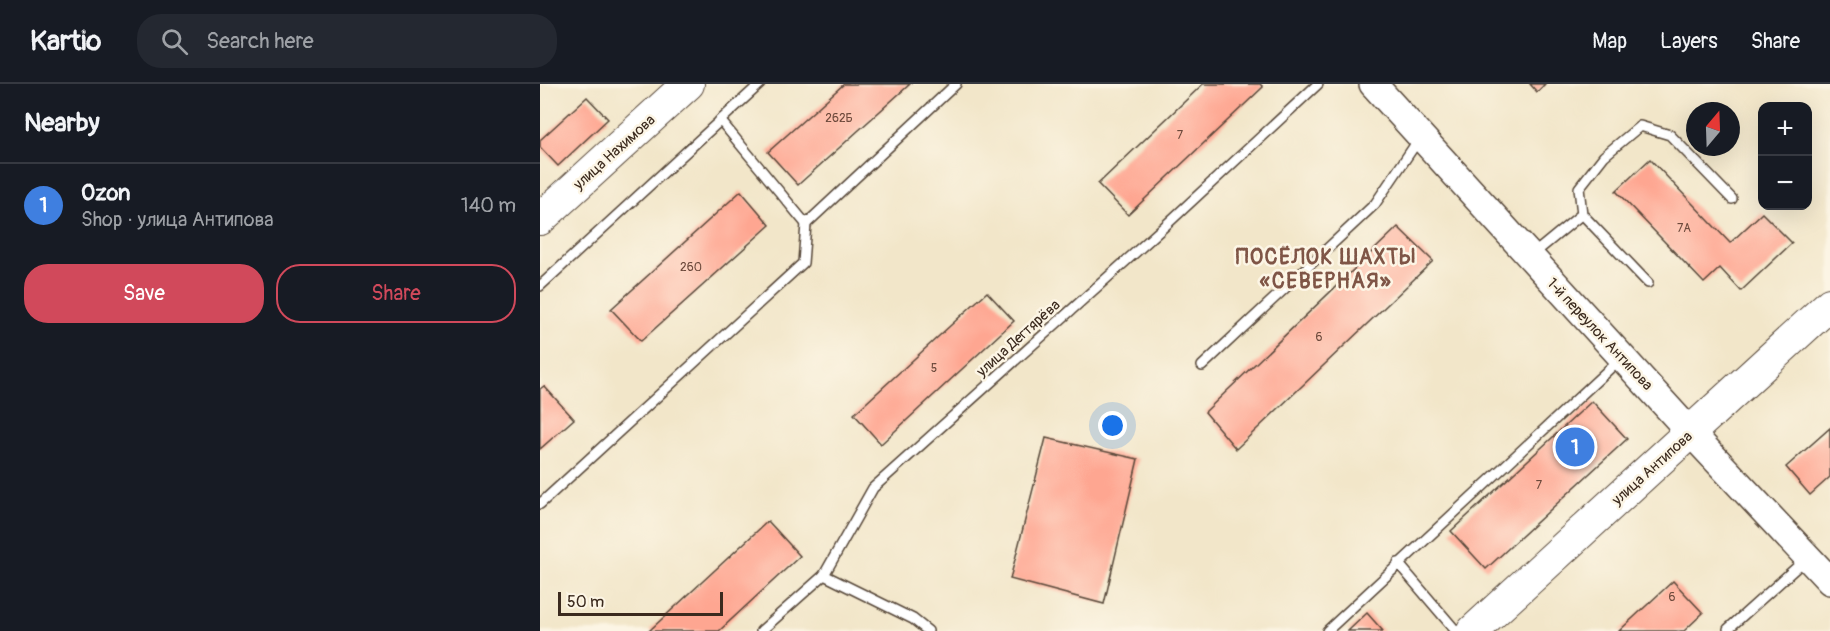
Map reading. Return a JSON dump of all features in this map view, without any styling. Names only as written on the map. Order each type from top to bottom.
[{"type":"main road","name":"улица Нахимова","points":[[540,219],[688,84]]},
{"type":"main road","name":"1-й переулок Антипова","points":[[1373,84],[1691,434],[1830,581]]},
{"type":"main road","name":"улица Антипова","points":[[1473,631],[1691,434],[1830,304]]},
{"type":"lane","points":[[540,286],[760,84]]},
{"type":"lane","points":[[540,504],[803,263],[806,224],[957,84]]},
{"type":"lane","name":"улица Дегтярёва","points":[[761,631],[824,575],[873,488],[1166,225],[1312,86]]},
{"type":"lane","points":[[720,120],[806,224]]},
{"type":"lane","points":[[1648,283],[1582,214],[1579,188],[1604,156],[1640,126],[1670,135],[1732,199]]},
{"type":"lane","points":[[1202,366],[1375,204],[1421,137]]},
{"type":"lane","points":[[1530,258],[1582,214]]},
{"type":"lane","points":[[1327,631],[1622,358]]},
{"type":"lane","points":[[1730,631],[1728,629],[1807,558]]},
{"type":"lane","points":[[1398,563],[1456,631]]},
{"type":"lane","points":[[824,575],[913,619],[928,631]]},
{"type":"building","points":[[844,84],[910,84],[798,185],[768,152]]},
{"type":"building","points":[[1203,84],[1260,84],[1263,87],[1128,215],[1098,184]]},
{"type":"building","points":[[1530,84],[1545,84],[1537,92]]},
{"type":"building","points":[[587,97],[608,119],[558,166],[540,147],[540,140]]},
{"type":"building","points":[[1650,159],[1730,243],[1762,213],[1792,243],[1741,291],[1720,268],[1704,283],[1616,191]]},
{"type":"building","points":[[741,191],[770,225],[641,341],[611,309]]},
{"type":"building","points":[[1398,227],[1433,261],[1236,449],[1205,412]]},
{"type":"building","points":[[987,292],[1014,321],[881,444],[854,414]]},
{"type":"building","points":[[544,386],[574,419],[540,449],[540,389]]},
{"type":"building","points":[[1592,401],[1627,439],[1486,569],[1451,531]]},
{"type":"building","points":[[1830,428],[1830,477],[1810,495],[1786,467]]},
{"type":"building","points":[[1046,438],[1138,459],[1104,604],[1010,579]]},
{"type":"building","points":[[768,521],[800,556],[719,631],[649,631]]},
{"type":"building","points":[[1673,581],[1703,613],[1684,631],[1619,631]]},
{"type":"building","points":[[1367,613],[1383,631],[1348,631]]},
{"type":"place","name":"Ozon","points":[[1575,447]]},
{"type":"district","name":"ПОСЁЛОК ШАХТЫ «СЕВЕРНАЯ»","points":[[1326,269]]}]
